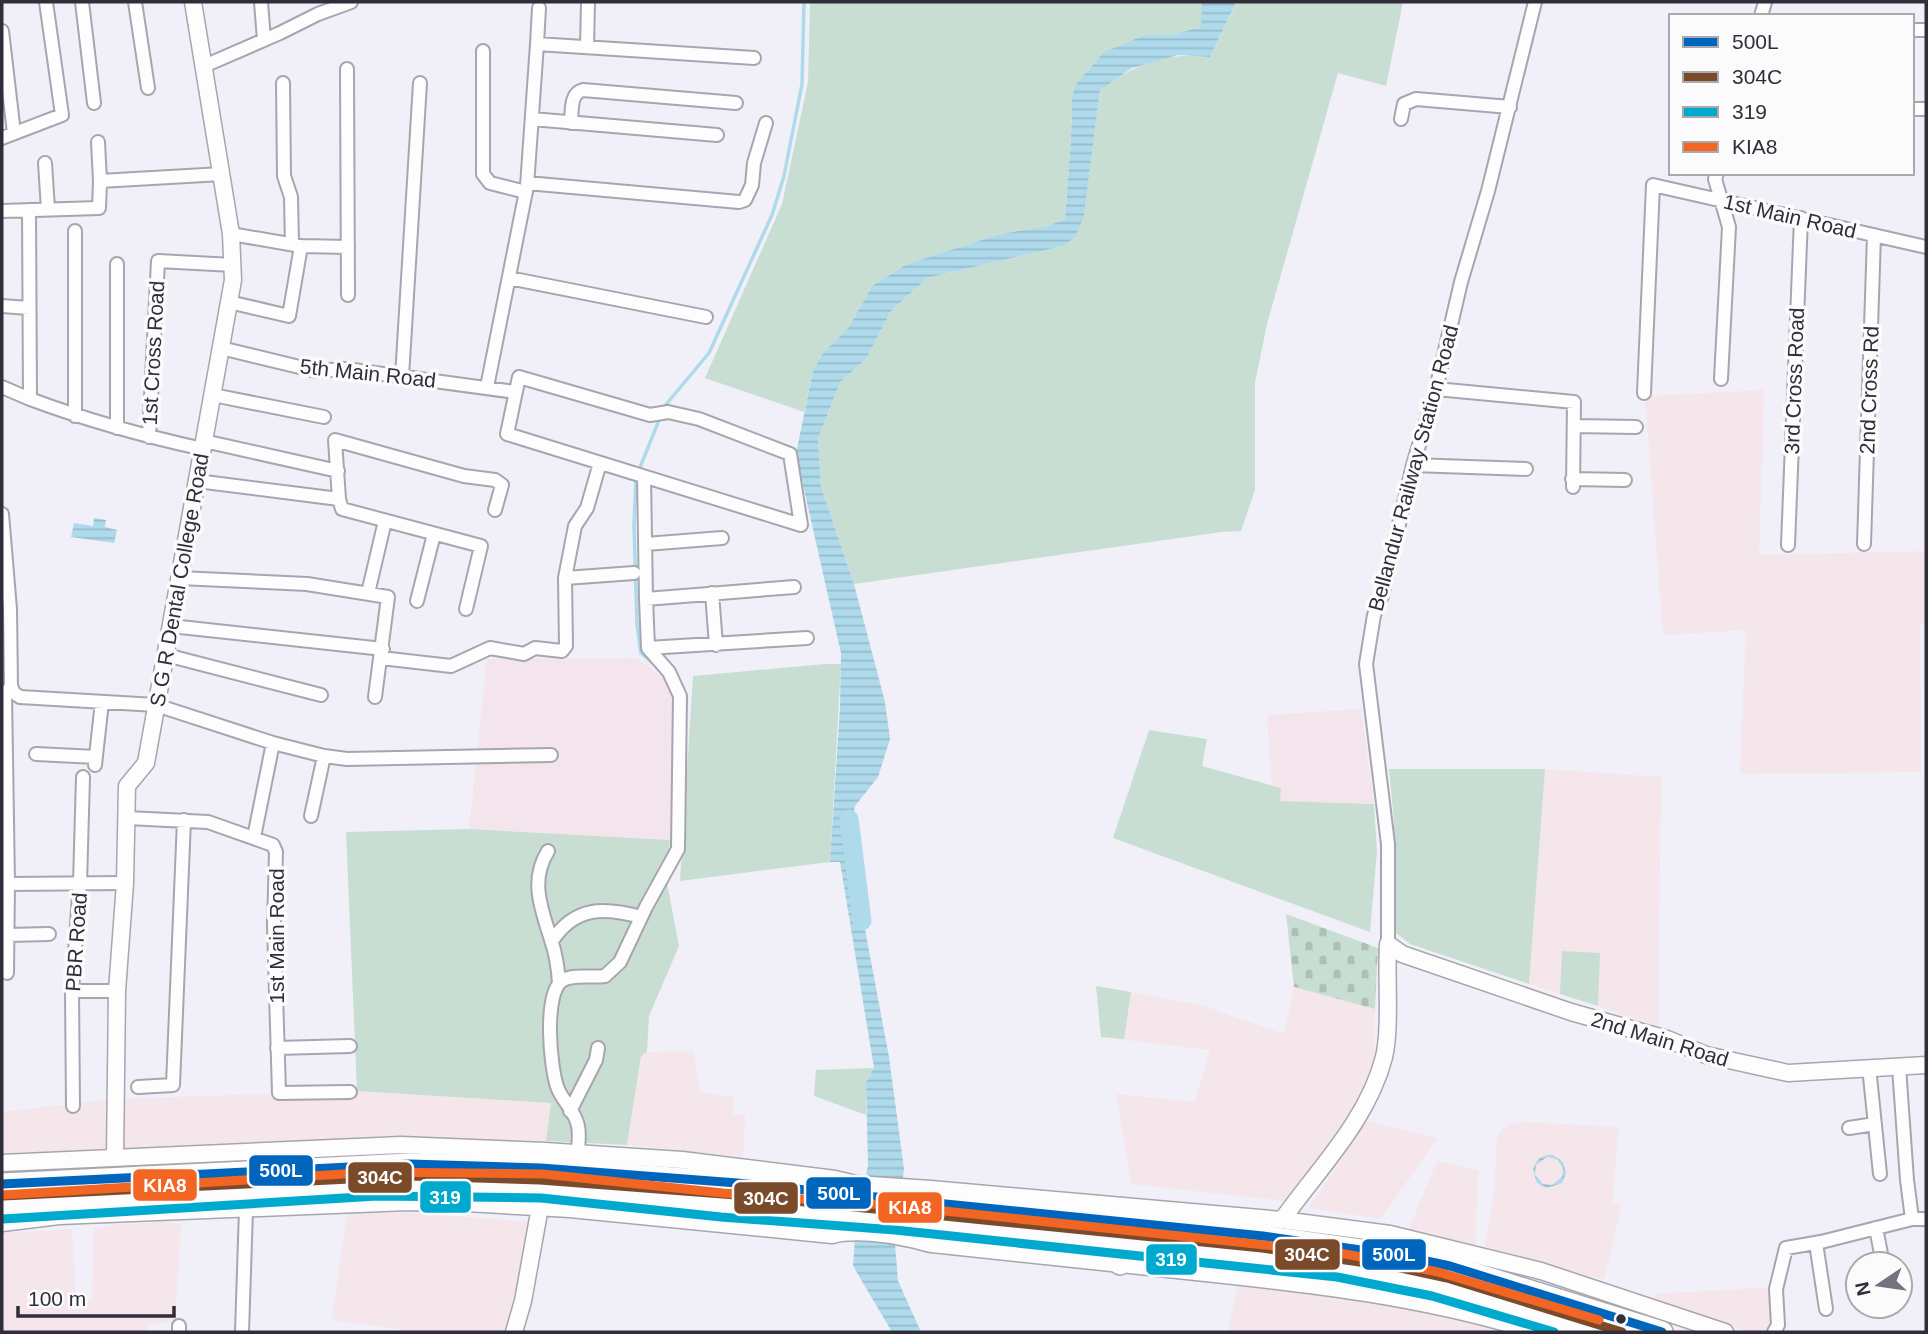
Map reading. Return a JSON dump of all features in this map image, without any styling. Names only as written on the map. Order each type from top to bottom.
[{"type":"highway","points":[[2,1184],[359,1164],[452,1164],[855,1190],[909,1212],[1121,1242],[1339,1265],[1391,1274],[1435,1284],[1596,1332]]},
{"type":"highway","points":[[2,1207],[321,1187],[442,1184],[542,1186],[722,1205],[842,1222],[909,1212],[1263,1236],[1403,1256],[1450,1266],[1662,1332]]},
{"type":"highway","points":[[1120,1264],[1121,1242]]},
{"type":"street","points":[[2,31],[8,135],[62,115],[46,2]]},
{"type":"street","points":[[82,2],[94,103]]},
{"type":"street","points":[[135,2],[148,88]]},
{"type":"street","name":"S G R Dental College Road","points":[[115,1157],[117,991],[125,883],[127,786],[146,763],[233,280],[231,234],[193,2]]},
{"type":"street","points":[[261,2],[264,40]]},
{"type":"street","points":[[204,66],[264,40],[317,8],[351,2]]},
{"type":"street","points":[[587,47],[588,2]]},
{"type":"street","name":"Bellandur Railway Station Road","points":[[1388,944],[1388,844],[1366,664],[1374,615],[1382,596],[1413,465],[1436,389],[1461,282],[1488,191],[1535,2]]},
{"type":"street","points":[[487,387],[527,188],[538,8]]},
{"type":"street","points":[[537,44],[754,58]]},
{"type":"street","points":[[483,51],[483,174],[491,183],[527,188],[739,202],[745,200],[751,185],[754,163],[766,123]]},
{"type":"street","points":[[347,69],[348,295]]},
{"type":"street","points":[[229,302],[289,316],[297,245],[291,197],[284,176],[283,83]]},
{"type":"street","points":[[402,377],[420,83]]},
{"type":"street","points":[[571,123],[574,96],[583,90],[736,103]]},
{"type":"street","points":[[1401,119],[1404,104],[1416,99],[1510,107]]},
{"type":"street","points":[[532,119],[717,135]]},
{"type":"street","points":[[2,211],[99,208],[98,142]]},
{"type":"street","points":[[45,163],[48,209]]},
{"type":"street","points":[[100,181],[222,174]]},
{"type":"street","points":[[1716,175],[1720,200],[1729,227],[1721,379]]},
{"type":"street","name":"1st Main Road","points":[[1644,393],[1653,185],[1926,247]]},
{"type":"street","points":[[29,210],[30,399]]},
{"type":"street","name":"3rd Cross Road","points":[[1788,545],[1801,218]]},
{"type":"street","points":[[75,231],[75,416]]},
{"type":"street","points":[[231,234],[297,245],[348,247]]},
{"type":"street","name":"2nd Cross Rd","points":[[1864,544],[1874,235]]},
{"type":"street","name":"1st Cross Road","points":[[149,437],[158,261],[233,265]]},
{"type":"street","points":[[117,264],[117,428]]},
{"type":"street","points":[[509,278],[706,317]]},
{"type":"street","points":[[2,306],[29,308]]},
{"type":"street","name":"5th Main Road","points":[[221,348],[316,371],[346,369],[515,393]]},
{"type":"street","points":[[519,377],[650,415],[662,413],[699,419],[790,454],[801,525],[507,434],[515,393],[519,377]]},
{"type":"street","points":[[2,387],[75,416],[149,437],[338,471]]},
{"type":"street","points":[[1436,389],[1574,402],[1573,483],[1625,480]]},
{"type":"street","points":[[213,395],[324,417]]},
{"type":"street","points":[[1574,426],[1636,427]]},
{"type":"street","points":[[466,609],[481,546],[342,509],[335,440],[464,475],[495,480],[502,485],[495,510]]},
{"type":"street","points":[[171,626],[382,654],[451,666],[490,648],[524,654],[535,648],[562,651],[566,646],[565,578],[575,526],[587,508],[600,463]]},
{"type":"street","points":[[1413,465],[1526,469]]},
{"type":"street","points":[[578,1153],[578,1123],[558,1089],[552,1067],[553,994],[559,983],[565,979],[594,978],[609,974],[620,962],[678,849],[680,696],[668,672],[648,648],[646,544],[640,475]]},
{"type":"street","points":[[197,481],[339,499]]},
{"type":"street","points":[[2,514],[8,680],[5,694],[7,973]]},
{"type":"street","points":[[368,593],[386,521]]},
{"type":"street","points":[[417,601],[434,534]]},
{"type":"street","points":[[646,544],[722,538]]},
{"type":"street","points":[[565,578],[634,573]]},
{"type":"street","points":[[179,578],[307,584],[388,597],[375,697]]},
{"type":"street","points":[[646,598],[794,587]]},
{"type":"street","points":[[712,593],[716,645]]},
{"type":"street","points":[[648,648],[807,638]]},
{"type":"street","points":[[166,655],[321,695]]},
{"type":"street","points":[[8,680],[14,693],[20,696],[156,705],[273,743],[324,756],[347,759],[551,755]]},
{"type":"street","points":[[36,754],[95,761],[102,702]]},
{"type":"street","points":[[254,837],[273,743]]},
{"type":"street","points":[[311,816],[324,756]]},
{"type":"street","name":"PBR Road","points":[[73,1106],[72,991],[80,883],[83,778]]},
{"type":"street","name":"1st Main Road","points":[[127,818],[208,822],[273,845],[276,852],[274,925],[279,1093],[351,1092]]},
{"type":"street","points":[[138,1087],[173,1085],[184,820]]},
{"type":"street","points":[[548,851],[537,886],[539,905],[558,966],[559,983]]},
{"type":"street","points":[[8,884],[125,883]]},
{"type":"street","points":[[552,941],[562,925],[602,909],[641,917]]},
{"type":"street","points":[[8,935],[49,934]]},
{"type":"street","points":[[1282,1220],[1342,1142],[1371,1097],[1385,1055],[1388,944]]},
{"type":"street","name":"2nd Main Road","points":[[1388,944],[1402,954],[1571,1012],[1667,1039],[1706,1055],[1788,1073],[1926,1065]]},
{"type":"street","points":[[72,991],[117,991]]},
{"type":"street","points":[[277,1048],[350,1046]]},
{"type":"street","points":[[570,1111],[596,1060],[598,1048]]},
{"type":"street","points":[[1899,1067],[1906,1180],[1912,1219]]},
{"type":"street","points":[[1869,1068],[1880,1174]]},
{"type":"street","points":[[1849,1128],[1875,1124]]},
{"type":"street","points":[[2,1163],[401,1144],[682,1160],[835,1179],[855,1190]]},
{"type":"street","points":[[1536,1332],[1409,1300],[1312,1284],[997,1249],[928,1244],[909,1212],[932,1189],[1282,1220],[1390,1234],[1541,1271],[1724,1332]]},
{"type":"street","points":[[2,1223],[59,1216],[408,1202],[540,1206],[690,1219],[832,1236],[842,1222]]},
{"type":"street","points":[[514,1332],[523,1301],[540,1206]]},
{"type":"street","points":[[242,1332],[246,1209]]},
{"type":"street","points":[[1774,1332],[1778,1325],[1776,1289],[1786,1248],[1912,1219],[1926,1220]]},
{"type":"street","points":[[1876,1228],[1880,1250]]},
{"type":"street","points":[[1816,1243],[1826,1309]]},
{"type":"shaded area","points":[[1764,390],[1759,555],[1926,551],[1926,624],[1920,625],[1921,772],[1740,774],[1746,630],[1663,635],[1645,396]]},
{"type":"shaded area","points":[[637,658],[657,673],[677,683],[670,840],[469,829],[487,659]]},
{"type":"shaded area","points":[[1361,709],[1374,804],[1279,801],[1281,788],[1272,785],[1267,715]]},
{"type":"shaded area","points":[[1545,769],[1661,777],[1658,1026],[1529,984]]},
{"type":"shaded area","points":[[1096,986],[1201,1005],[1284,1034],[1294,987],[1375,1009],[1374,1065],[1346,1124],[1285,1201],[1131,1184],[1116,1094],[1195,1102],[1210,1050],[1101,1037]]},
{"type":"shaded area","points":[[694,1051],[699,1092],[734,1097],[732,1114],[745,1115],[743,1157],[627,1145],[641,1056],[647,1052]]},
{"type":"shaded area","points":[[357,1091],[551,1103],[546,1141],[385,1136],[2,1154],[2,1112],[115,1099]]},
{"type":"shaded area","points":[[1367,1121],[1437,1138],[1381,1219],[1309,1208]]},
{"type":"shaded area","points":[[1523,1122],[1619,1127],[1612,1203],[1622,1204],[1604,1279],[1562,1270],[1485,1247],[1494,1192],[1497,1138],[1500,1131],[1508,1125]]},
{"type":"shaded area","points":[[1437,1161],[1478,1170],[1475,1248],[1408,1231]]},
{"type":"shaded area","points":[[347,1212],[416,1213],[531,1222],[517,1302],[505,1332],[400,1332],[400,1329],[332,1320]]},
{"type":"shaded area","points":[[168,1222],[181,1225],[175,1321],[149,1324],[148,1332],[2,1332],[2,1233],[72,1229],[76,1302],[92,1301],[94,1227],[99,1229],[108,1225]]},
{"type":"shaded area","points":[[1238,1284],[1390,1304],[1452,1317],[1504,1332],[1228,1332]]},
{"type":"shaded area","points":[[1772,1287],[1772,1325],[1768,1332],[1749,1332],[1653,1300],[1655,1294]]},
{"type":"green space","points":[[810,2],[1202,2],[1202,27],[1171,35],[1145,35],[1104,52],[1076,84],[1072,97],[1065,219],[1048,226],[1000,234],[907,264],[872,286],[849,327],[824,352],[813,370],[804,412],[705,378],[782,204],[808,82]]},
{"type":"green space","points":[[1234,2],[1403,2],[1386,86],[1338,73],[1267,324],[1255,383],[1255,490],[1241,531],[854,584],[821,487],[818,439],[840,382],[866,359],[891,311],[927,278],[1063,246],[1084,216],[1100,90],[1139,66],[1164,58],[1210,57],[1235,6]]},
{"type":"green space","points":[[841,664],[830,862],[680,881],[693,676]]},
{"type":"green space","points":[[1149,730],[1207,739],[1202,766],[1281,788],[1280,801],[1374,804],[1377,852],[1370,932],[1113,838]]},
{"type":"green space","points":[[1389,769],[1545,769],[1529,984],[1410,944],[1395,932],[1394,821]]},
{"type":"green space","points":[[469,829],[670,840],[667,883],[679,946],[649,1016],[647,1052],[641,1056],[627,1145],[546,1141],[551,1103],[357,1091],[346,832]]},
{"type":"green space","points":[[1286,914],[1378,948],[1375,1009],[1294,987]]},
{"type":"green space","points":[[1562,951],[1600,953],[1598,1006],[1560,994]]},
{"type":"green space","points":[[1096,986],[1131,992],[1124,1039],[1101,1037]]},
{"type":"green space","points":[[874,1068],[866,1082],[866,1115],[814,1096],[816,1070]]},
{"type":"water","points":[[1202,2],[1234,2],[1235,5],[1210,57],[1178,55],[1132,68],[1100,90],[1084,216],[1075,237],[1063,246],[927,278],[891,311],[866,359],[840,382],[818,439],[821,487],[854,584],[885,702],[890,739],[878,777],[855,806],[851,825],[855,876],[889,1057],[904,1169],[895,1244],[898,1281],[921,1332],[892,1332],[853,1266],[855,1237],[868,1165],[866,1082],[874,1068],[840,862],[830,862],[841,653],[796,454],[813,370],[824,352],[849,327],[872,286],[907,264],[1000,234],[1048,226],[1065,219],[1072,97],[1076,84],[1104,52],[1145,35],[1171,35],[1201,27]]},
{"type":"water","points":[[94,518],[106,520],[105,527],[117,530],[114,543],[71,537],[74,523],[93,526]]},
{"type":"water","points":[[1553,1155],[1563,1162],[1566,1173],[1562,1183],[1547,1188],[1537,1183],[1533,1170],[1540,1158]],"holes":[[[1547,1157],[1557,1159],[1563,1168],[1562,1177],[1552,1185],[1543,1184],[1535,1175],[1536,1165]]]},
{"type":"waterway","points":[[663,408],[709,353],[772,215],[784,176],[802,84],[804,2]]},
{"type":"waterway","points":[[639,470],[661,415]]},
{"type":"waterway","points":[[636,477],[634,525],[637,625],[641,653],[655,665]]},
{"type":"waterway","points":[[849,819],[862,921]]},
{"type":"railway","points":[[2,1190],[464,1169],[1446,1261],[1656,1332]]},
{"type":"transit line","name":"500L","points":[[2,1184],[410,1164],[541,1168],[737,1183],[1263,1236],[1403,1256],[1450,1266],[1662,1332]]},
{"type":"transit line","name":"KIA8","points":[[2,1195],[376,1172],[543,1174],[723,1193],[897,1206],[1340,1253],[1438,1272],[1599,1320]]},
{"type":"transit line","name":"304C","points":[[3,1196],[410,1176],[540,1180],[736,1195],[1262,1248],[1401,1268],[1447,1278],[1622,1332]]},
{"type":"transit line","name":"319","points":[[3,1219],[377,1196],[541,1198],[721,1217],[895,1230],[1337,1277],[1432,1296],[1554,1332]]}]
